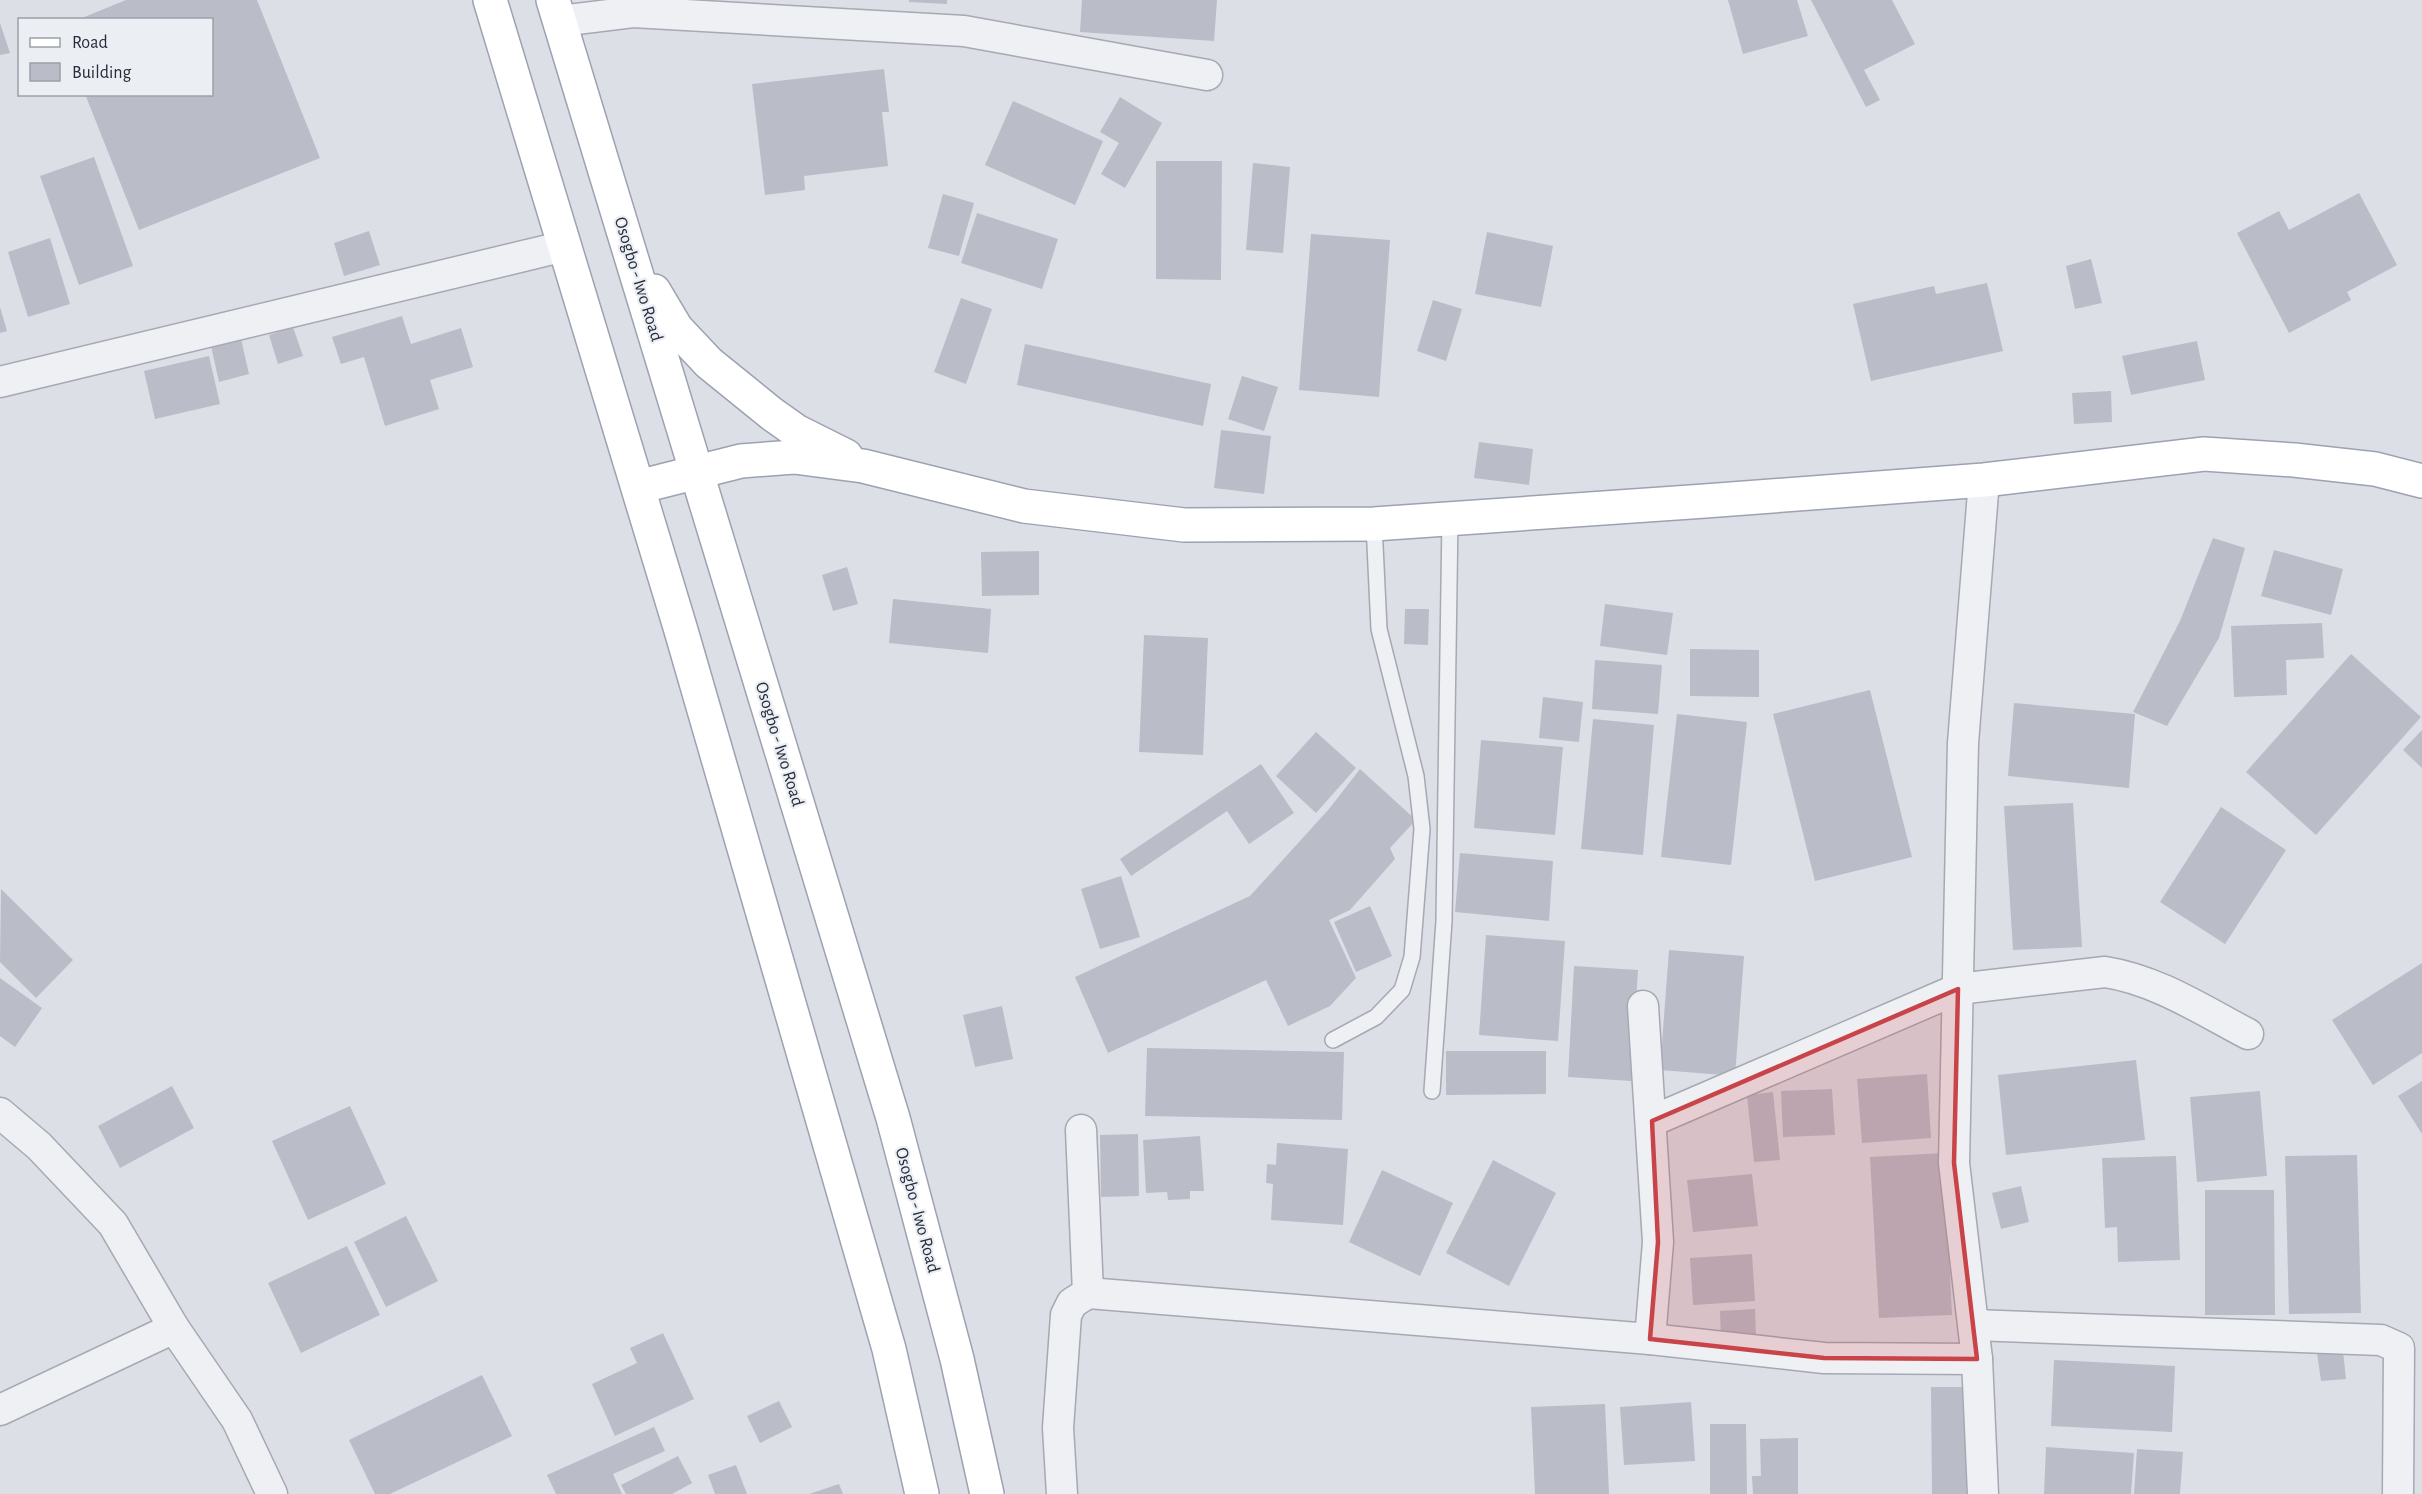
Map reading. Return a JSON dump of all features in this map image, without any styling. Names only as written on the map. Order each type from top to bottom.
[{"type":"main road","points":[[490,0],[638,487],[889,1349],[922,1494]]},
{"type":"main road","name":"Osogbo - Iwo Road","points":[[556,11],[893,1118],[957,1359],[987,1494]]},
{"type":"main road","points":[[630,250],[676,328],[709,363],[796,431],[863,466]]},
{"type":"main road","points":[[638,487],[741,461],[794,457],[863,466],[1024,506],[1184,525],[1374,524],[1984,480],[2204,454],[2294,459],[2375,469],[2422,481]]},
{"type":"street","points":[[556,11],[633,12],[964,31],[1207,75]]},
{"type":"street","points":[[0,382],[565,246]]},
{"type":"street","points":[[1983,1494],[1977,1359],[1954,1163],[1963,743],[1984,480]]},
{"type":"street","points":[[1652,1121],[1958,988],[2105,972],[2152,984],[2248,1034]]},
{"type":"street","points":[[1644,1006],[1658,1242],[1650,1339]]},
{"type":"street","points":[[0,1113],[39,1146],[113,1224],[174,1328],[237,1420],[272,1494]]},
{"type":"street","points":[[1081,1130],[1088,1293]]},
{"type":"street","points":[[1062,1494],[1058,1428],[1066,1315],[1072,1303],[1088,1293],[1650,1339],[1824,1358],[1977,1359]]},
{"type":"street","points":[[1974,1325],[2381,1340],[2399,1348],[2398,1494]]},
{"type":"street","points":[[0,1410],[174,1328]]},
{"type":"lane","points":[[1432,1090],[1444,921],[1450,518]]},
{"type":"lane","points":[[1333,1040],[1376,1017],[1402,990],[1412,957],[1422,830],[1416,776],[1379,629],[1374,524]]},
{"type":"highlighted area","points":[[1958,989],[1954,1163],[1977,1359],[1824,1358],[1650,1339],[1658,1242],[1652,1121]]},
{"type":"building","points":[[126,0],[257,0],[320,158],[139,230],[86,96],[213,96],[213,18],[82,18]]},
{"type":"building","points":[[909,0],[947,0],[947,4],[909,2]]},
{"type":"building","points":[[1082,0],[1217,0],[1214,41],[1080,32]]},
{"type":"building","points":[[1728,0],[1797,0],[1808,36],[1743,54]]},
{"type":"building","points":[[1811,0],[1892,0],[1915,44],[1864,70],[1880,100],[1866,107]]},
{"type":"building","points":[[0,23],[10,53],[0,55]]},
{"type":"building","points":[[884,69],[889,112],[882,112],[888,166],[804,176],[805,190],[765,195],[752,84]]},
{"type":"building","points":[[1120,97],[1162,123],[1125,188],[1101,174],[1119,143],[1100,132]]},
{"type":"building","points":[[1013,101],[1103,141],[1075,205],[985,165]]},
{"type":"building","points":[[94,157],[133,266],[79,285],[40,176]]},
{"type":"building","points":[[1156,161],[1222,161],[1221,280],[1156,279]]},
{"type":"building","points":[[1253,163],[1290,167],[1283,253],[1246,250]]},
{"type":"building","points":[[2359,193],[2397,265],[2347,292],[2351,300],[2289,333],[2237,233],[2279,211],[2289,230]]},
{"type":"building","points":[[943,194],[974,203],[959,256],[928,248]]},
{"type":"building","points":[[977,213],[1058,239],[1042,289],[961,263]]},
{"type":"building","points":[[369,231],[380,265],[344,276],[334,243]]},
{"type":"building","points":[[1487,232],[1553,246],[1541,307],[1475,294]]},
{"type":"building","points":[[1311,234],[1390,240],[1379,397],[1299,390]]},
{"type":"building","points":[[50,238],[70,304],[28,317],[8,252]]},
{"type":"building","points":[[2091,259],[2102,303],[2075,309],[2066,266]]},
{"type":"building","points":[[1987,283],[2003,351],[1871,381],[1853,304],[1934,286],[1936,294]]},
{"type":"building","points":[[961,298],[992,309],[966,384],[934,372]]},
{"type":"building","points":[[1433,300],[1462,309],[1446,361],[1417,351]]},
{"type":"building","points":[[0,307],[7,331],[0,333]]},
{"type":"building","points":[[402,316],[411,344],[461,328],[473,367],[430,380],[439,409],[385,426],[364,357],[341,364],[332,337]]},
{"type":"building","points":[[293,327],[303,356],[278,364],[269,335]]},
{"type":"building","points":[[241,339],[249,374],[219,382],[211,346]]},
{"type":"building","points":[[2197,341],[2205,380],[2131,395],[2122,356]]},
{"type":"building","points":[[1025,344],[1211,384],[1203,426],[1017,385]]},
{"type":"building","points":[[209,356],[220,404],[155,419],[144,371]]},
{"type":"building","points":[[1242,376],[1278,387],[1264,431],[1228,419]]},
{"type":"building","points":[[2111,391],[2112,422],[2074,424],[2072,393]]},
{"type":"building","points":[[1221,430],[1271,436],[1264,494],[1214,488]]},
{"type":"building","points":[[1479,442],[1533,449],[1529,485],[1474,478]]},
{"type":"building","points":[[2213,538],[2245,548],[2219,638],[2167,726],[2133,712],[2180,621]]},
{"type":"building","points":[[2274,550],[2343,569],[2331,615],[2261,596]]},
{"type":"building","points":[[1039,551],[1039,595],[982,596],[981,552]]},
{"type":"building","points":[[847,567],[858,604],[833,611],[822,575]]},
{"type":"building","points":[[893,599],[991,609],[988,653],[889,643]]},
{"type":"building","points":[[1605,604],[1673,613],[1667,655],[1600,646]]},
{"type":"building","points":[[1405,609],[1429,609],[1428,645],[1404,644]]},
{"type":"building","points":[[2322,623],[2324,658],[2286,660],[2287,695],[2234,697],[2231,626]]},
{"type":"building","points":[[1144,635],[1208,638],[1203,755],[1139,752]]},
{"type":"building","points":[[1690,649],[1759,650],[1759,697],[1690,696]]},
{"type":"building","points":[[2351,654],[2421,717],[2316,835],[2246,772]]},
{"type":"building","points":[[1595,660],[1662,665],[1658,714],[1592,709]]},
{"type":"building","points":[[1870,690],[1912,857],[1815,881],[1773,714]]},
{"type":"building","points":[[1543,697],[1583,702],[1579,742],[1539,738]]},
{"type":"building","points":[[2014,703],[2135,714],[2129,788],[2008,776]]},
{"type":"building","points":[[1677,714],[1747,722],[1731,865],[1661,857]]},
{"type":"building","points":[[1593,719],[1654,725],[1643,855],[1581,849]]},
{"type":"building","points":[[2422,730],[2422,768],[2403,750]]},
{"type":"building","points":[[1316,732],[1356,768],[1316,813],[1276,776]]},
{"type":"building","points":[[1481,740],[1563,747],[1555,835],[1474,828]]},
{"type":"building","points":[[1261,764],[1294,813],[1249,844],[1227,811],[1131,876],[1120,859]]},
{"type":"building","points":[[1360,769],[1416,820],[1390,848],[1395,859],[1350,910],[1329,920],[1356,978],[1330,1006],[1288,1026],[1266,980],[1108,1053],[1075,977],[1250,896],[1329,809]]},
{"type":"building","points":[[2073,803],[2082,947],[2013,950],[2004,806]]},
{"type":"building","points":[[2221,807],[2286,850],[2225,944],[2160,902]]},
{"type":"building","points":[[1460,853],[1553,861],[1549,921],[1455,912]]},
{"type":"building","points":[[1121,876],[1140,937],[1100,949],[1081,889]]},
{"type":"building","points":[[1,889],[73,960],[36,998],[0,962]]},
{"type":"building","points":[[1370,906],[1392,956],[1356,972],[1334,922]]},
{"type":"building","points":[[1486,935],[1565,941],[1558,1041],[1479,1035]]},
{"type":"building","points":[[1669,950],[1744,956],[1735,1076],[1660,1070]]},
{"type":"building","points":[[2422,963],[2422,1053],[2373,1085],[2332,1020]]},
{"type":"building","points":[[1574,966],[1638,970],[1631,1081],[1568,1077]]},
{"type":"building","points":[[0,978],[42,1008],[15,1047],[0,1036]]},
{"type":"building","points":[[1002,1006],[1013,1059],[975,1067],[963,1015]]},
{"type":"building","points":[[1147,1048],[1344,1052],[1342,1120],[1145,1116]]},
{"type":"building","points":[[1446,1051],[1546,1051],[1546,1094],[1446,1095]]},
{"type":"building","points":[[2136,1060],[2145,1140],[2006,1155],[1998,1075]]},
{"type":"building","points":[[1927,1074],[1931,1138],[1862,1143],[1857,1079]]},
{"type":"building","points":[[2422,1081],[2422,1134],[2398,1096]]},
{"type":"building","points":[[172,1086],[194,1128],[120,1168],[98,1126]]},
{"type":"building","points":[[1832,1089],[1835,1135],[1783,1137],[1781,1091]]},
{"type":"building","points":[[2260,1091],[2267,1176],[2197,1182],[2190,1097]]},
{"type":"building","points":[[1773,1092],[1780,1160],[1754,1162],[1747,1095]]},
{"type":"building","points":[[350,1106],[386,1184],[308,1220],[272,1141]]},
{"type":"building","points":[[1138,1134],[1139,1196],[1101,1197],[1100,1135]]},
{"type":"building","points":[[1200,1136],[1204,1191],[1190,1191],[1190,1199],[1168,1200],[1167,1192],[1146,1193],[1143,1140]]},
{"type":"building","points":[[1277,1143],[1348,1149],[1343,1225],[1271,1220],[1273,1184],[1266,1183],[1267,1164],[1276,1165]]},
{"type":"building","points":[[1944,1153],[1952,1315],[1879,1318],[1870,1157]]},
{"type":"building","points":[[2357,1155],[2361,1313],[2289,1314],[2285,1156]]},
{"type":"building","points":[[2176,1156],[2180,1260],[2118,1262],[2117,1227],[2105,1228],[2102,1158]]},
{"type":"building","points":[[1493,1160],[1556,1193],[1509,1286],[1446,1253]]},
{"type":"building","points":[[1382,1170],[1453,1203],[1420,1276],[1349,1242]]},
{"type":"building","points":[[1752,1174],[1758,1226],[1693,1232],[1687,1180]]},
{"type":"building","points":[[2021,1186],[2029,1222],[2001,1229],[1992,1193]]},
{"type":"building","points":[[2205,1190],[2274,1190],[2275,1315],[2205,1315]]},
{"type":"building","points":[[406,1216],[438,1281],[386,1307],[354,1242]]},
{"type":"building","points":[[347,1246],[380,1315],[301,1353],[268,1283]]},
{"type":"building","points":[[1752,1254],[1755,1301],[1693,1305],[1690,1258]]},
{"type":"building","points":[[1755,1309],[1756,1337],[1721,1339],[1720,1311]]},
{"type":"building","points":[[663,1333],[694,1399],[615,1436],[592,1384],[637,1363],[630,1348]]},
{"type":"building","points":[[2343,1351],[2346,1379],[2321,1381],[2317,1353]]},
{"type":"building","points":[[2054,1360],[2175,1366],[2172,1432],[2051,1426]]},
{"type":"building","points":[[482,1375],[512,1436],[390,1494],[375,1494],[349,1440]]},
{"type":"building","points":[[1931,1387],[1976,1387],[1977,1494],[1932,1494]]},
{"type":"building","points":[[779,1401],[792,1427],[760,1443],[747,1416]]},
{"type":"building","points":[[1691,1402],[1695,1461],[1624,1465],[1620,1407]]},
{"type":"building","points":[[1605,1404],[1609,1494],[1535,1494],[1531,1407]]},
{"type":"building","points":[[1710,1424],[1746,1424],[1747,1494],[1710,1494]]},
{"type":"building","points":[[654,1427],[665,1451],[613,1474],[622,1494],[556,1494],[547,1475]]},
{"type":"building","points":[[1798,1438],[1798,1494],[1753,1494],[1752,1476],[1761,1476],[1760,1439]]},
{"type":"building","points":[[2046,1447],[2134,1453],[2131,1494],[2044,1494]]},
{"type":"building","points":[[2137,1449],[2183,1452],[2180,1494],[2134,1494]]},
{"type":"building","points":[[678,1456],[692,1483],[672,1494],[626,1494],[621,1485]]},
{"type":"building","points":[[736,1465],[747,1494],[715,1494],[708,1475]]},
{"type":"building","points":[[839,1484],[843,1494],[809,1494]]}]
